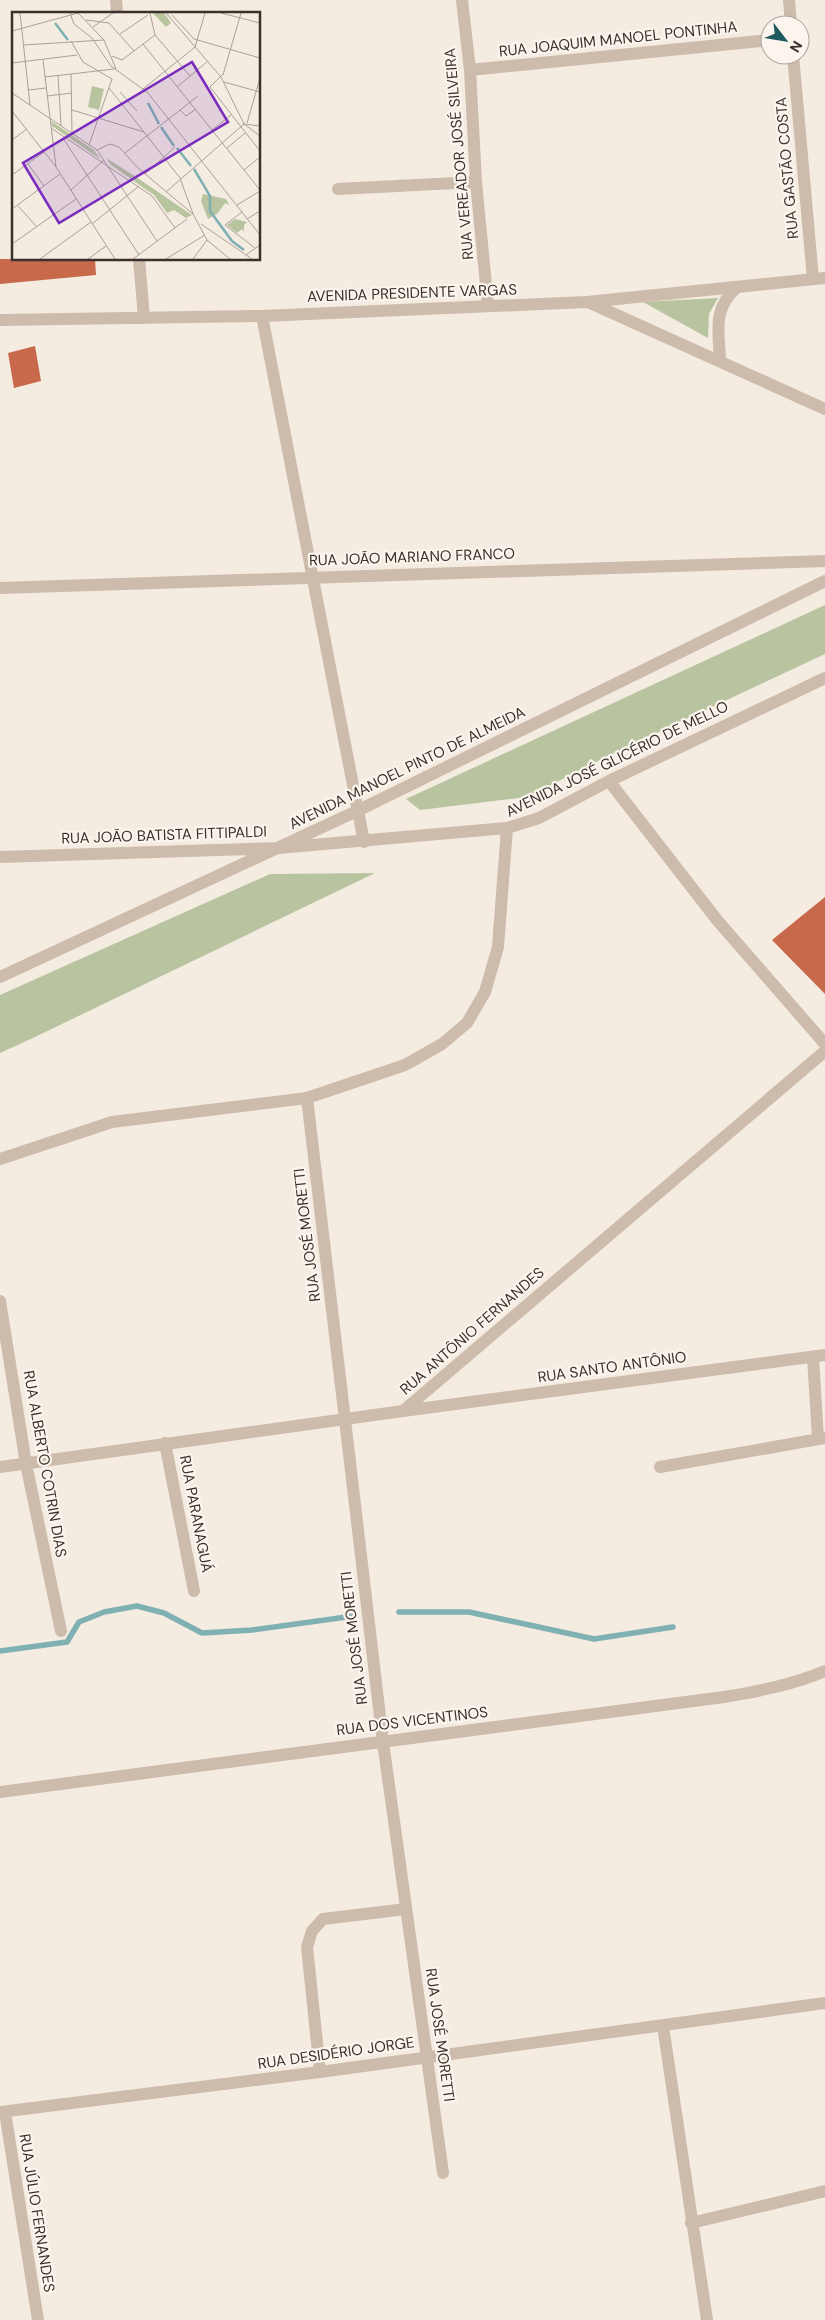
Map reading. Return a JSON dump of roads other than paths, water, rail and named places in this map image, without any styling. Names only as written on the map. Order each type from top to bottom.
[{"type":"street","name":"RUA VEREADOR JOSÉ SILVEIRA","points":[[462,0],[470,70],[476,182],[488,306]]},
{"type":"street","points":[[788,0],[790,15]]},
{"type":"street","name":"RUA JOAQUIM MANOEL PONTINHA","points":[[470,70],[760,41]]},
{"type":"street","name":"RUA GASTÃO COSTA","points":[[795,65],[819,278]]},
{"type":"street","points":[[338,189],[476,182]]},
{"type":"street","points":[[139,260],[144,318]]},
{"type":"street","name":"AVENIDA PRESIDENTE VARGAS","points":[[0,320],[262,316],[587,302],[819,278]]},
{"type":"street","points":[[720,362],[719,317],[722,302],[736,288]]},
{"type":"street","points":[[587,302],[825,409]]},
{"type":"street","points":[[262,316],[364,842]]},
{"type":"street","name":"RUA JOÃO MARIANO FRANCO","points":[[0,588],[312,576],[825,561]]},
{"type":"street","name":"AVENIDA MANOEL PINTO DE ALMEIDA","points":[[0,977],[359,810],[825,581]]},
{"type":"street","name":"AVENIDA JOSÉ GLICÉRIO DE MELLO","points":[[0,1159],[112,1122],[307,1098],[405,1065],[442,1044],[467,1023],[485,992],[498,947],[508,828],[539,818],[610,781],[825,678]]},
{"type":"street","points":[[610,781],[716,920],[825,1044]]},
{"type":"street","name":"RUA JOÃO BATISTA FITTIPALDI","points":[[0,857],[278,848],[508,828]]},
{"type":"street","name":"RUA ANTÔNIO FERNANDES","points":[[0,1467],[403,1411],[825,1051]]},
{"type":"street","name":"RUA JOSÉ MORETTI","points":[[307,1098],[382,1742],[443,2173]]},
{"type":"street","name":"RUA ALBERTO COTRIN DIAS","points":[[0,1301],[26,1464],[60,1632]]},
{"type":"street","points":[[660,1467],[822,1438],[819,1356]]},
{"type":"street","name":"RUA SANTO ANTÔNIO","points":[[403,1411],[819,1356]]},
{"type":"street","name":"RUA PARANAGUÁ","points":[[165,1444],[194,1591]]},
{"type":"street","name":"RUA DOS VICENTINOS","points":[[0,1792],[724,1697],[804,1681],[825,1672]]},
{"type":"street","points":[[320,2072],[307,1947],[312,1932],[323,1919],[406,1909]]},
{"type":"street","name":"RUA DESIDÉRIO JORGE","points":[[2,2112],[320,2072],[825,2003]]},
{"type":"street","points":[[663,2026],[691,2224],[707,2320]]},
{"type":"street","name":"RUA JÚLIO FERNANDES","points":[[2,2112],[38,2320]]},
{"type":"street","points":[[691,2224],[825,2191]]},
{"type":"waterway","points":[[0,1651],[67,1642],[79,1622],[104,1612],[137,1606],[164,1613],[202,1633],[252,1630],[354,1616]]},
{"type":"waterway","points":[[399,1612],[469,1612],[594,1639],[673,1627]]}]
